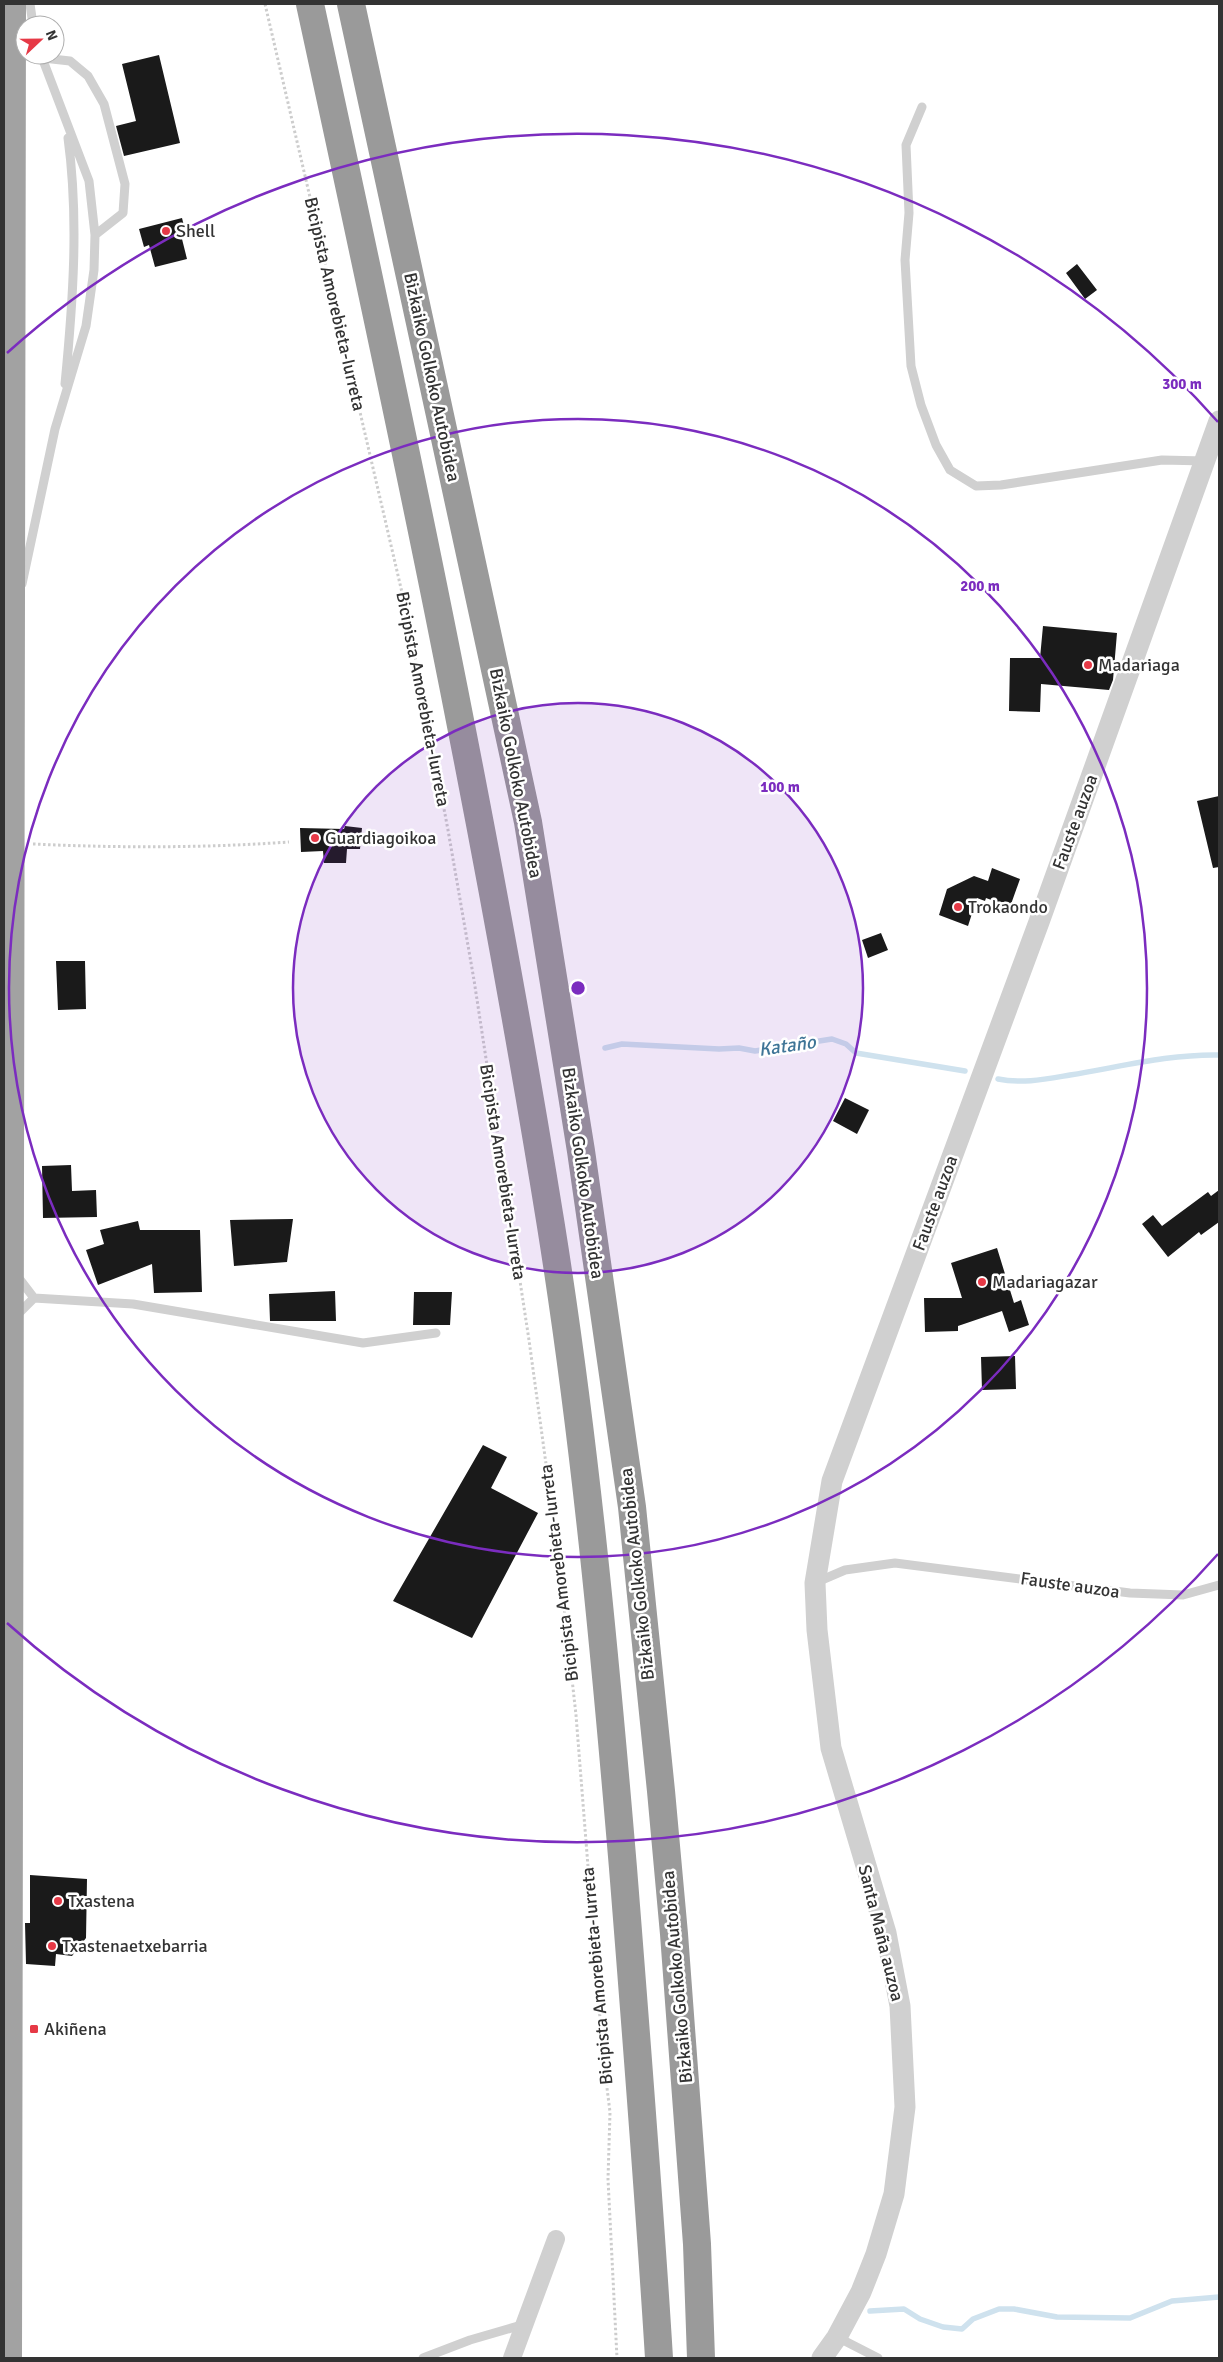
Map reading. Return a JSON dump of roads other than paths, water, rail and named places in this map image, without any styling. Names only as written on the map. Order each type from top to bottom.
[{"type":"highway","points":[[7,2358],[10,1253],[7,1144],[11,628],[12,4]]},
{"type":"highway","points":[[310,4],[446,641],[553,1236],[580,1424],[605,1652],[649,2187],[659,2358]]},
{"type":"highway","name":"Bizkaiko Golkoko Autobidea","points":[[351,4],[528,822],[582,1161],[632,1507],[661,1791],[674,1934],[697,2244],[702,2358]]},
{"type":"street","name":"Fauste auzoa","points":[[815,1583],[832,1481],[1217,434]]},
{"type":"street","name":"Santa Maña auzoa","points":[[815,1583],[817,1630],[830,1748],[886,1934],[900,2006],[906,2107],[894,2194],[876,2254],[860,2292],[837,2336],[822,2358]]},
{"type":"street","points":[[512,2358],[556,2239]]},
{"type":"lane","points":[[65,59],[70,60],[88,76],[104,104],[125,184],[122,213],[95,235]]},
{"type":"lane","points":[[11,628],[51,448],[86,326],[94,270],[95,235],[89,181],[45,65]]},
{"type":"lane","points":[[922,107],[906,145],[909,213],[905,260],[911,366],[921,405],[936,445],[950,470],[976,486],[1001,485],[1162,460],[1206,461]]},
{"type":"lane","points":[[64,402],[73,300],[73,178],[66,122]]},
{"type":"lane","points":[[4,417],[11,492]]},
{"type":"lane","points":[[10,1253],[18,1277],[34,1298]]},
{"type":"lane","points":[[10,1326],[22,1309],[34,1298],[133,1304],[363,1343],[436,1333]]},
{"type":"lane","name":"Fauste auzoa","points":[[815,1583],[845,1570],[895,1563],[1130,1593],[1183,1595],[1219,1584]]},
{"type":"lane","points":[[423,2358],[470,2340],[526,2324]]},
{"type":"lane","points":[[837,2336],[878,2358]]},
{"type":"waterway","name":"Kataño","points":[[605,1048],[622,1044],[719,1049],[739,1048],[755,1051],[832,1039],[846,1044],[856,1053],[965,1071]]},
{"type":"waterway","name":"Kataño","points":[[998,1079],[1034,1080],[1163,1059],[1219,1055]]},
{"type":"waterway","points":[[870,2311],[904,2309],[920,2319],[943,2327],[962,2329],[973,2319],[999,2309],[1014,2309],[1057,2317],[1130,2318],[1172,2301],[1219,2297]]},
{"type":"place","name":"Shell","points":[[166,231]]},
{"type":"place","name":"Madariaga","points":[[1088,665]]},
{"type":"place","name":"Guardiagoikoa","points":[[315,838]]},
{"type":"place","name":"Trokaondo","points":[[958,907]]},
{"type":"place","name":"Madariagazar","points":[[982,1282]]},
{"type":"place","name":"Txastena","points":[[58,1901]]},
{"type":"place","name":"Txastenaetxebarria","points":[[52,1946]]},
{"type":"place","name":"Akiñena","points":[[34,2029]]}]
